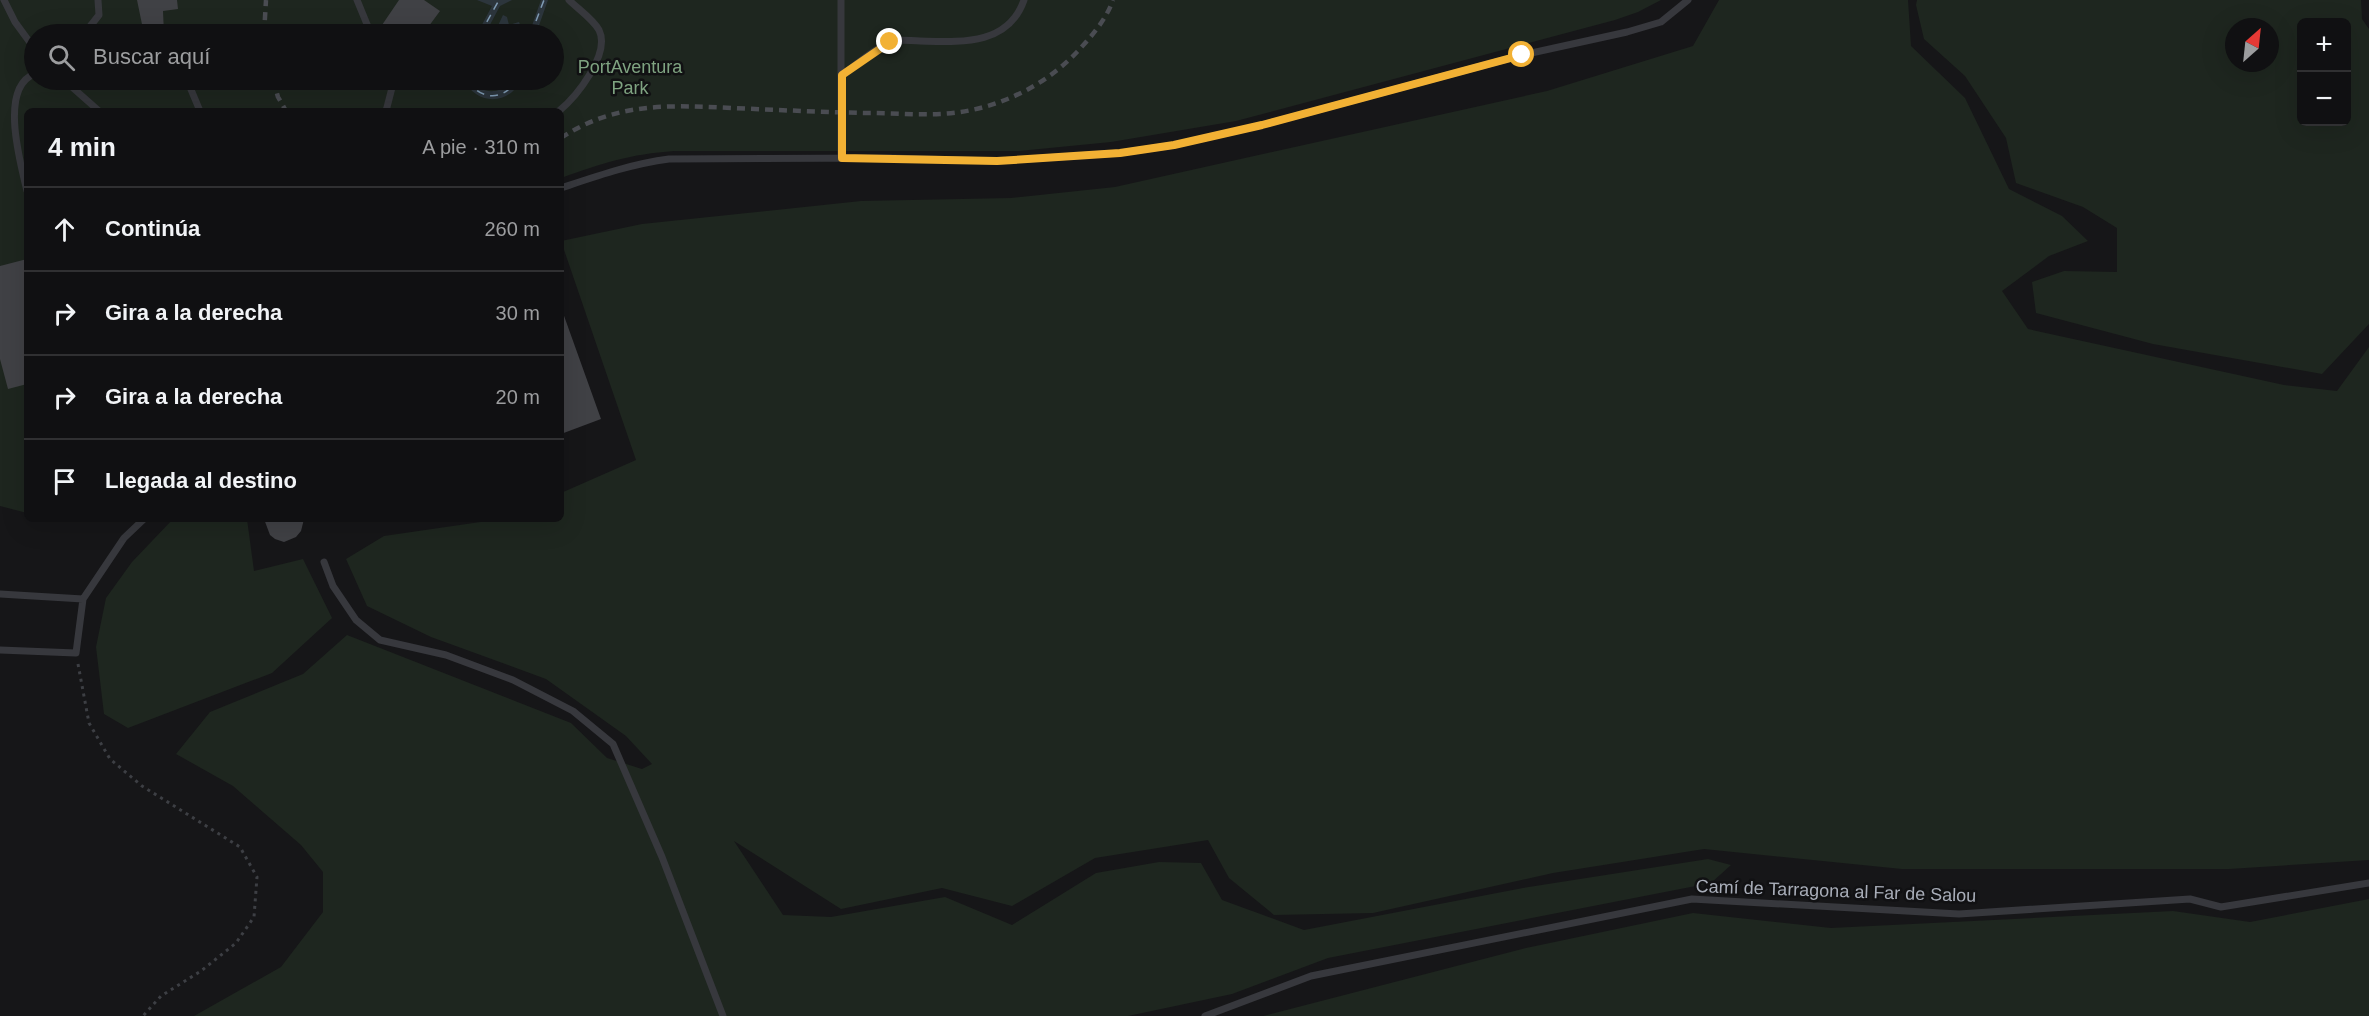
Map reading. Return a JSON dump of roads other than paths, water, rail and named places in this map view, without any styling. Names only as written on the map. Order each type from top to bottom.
[{"type":"lane","points":[[4,0],[24,34]]},
{"type":"lane","points":[[92,24],[99,15],[98,0]]},
{"type":"lane","points":[[357,0],[367,24]]},
{"type":"lane","points":[[562,108],[579,93],[596,62],[602,39],[597,27],[569,0]]},
{"type":"lane","points":[[841,0],[842,158]]},
{"type":"lane","points":[[842,75],[890,42],[966,42],[994,35],[1008,25],[1024,0]]},
{"type":"lane","points":[[564,187],[614,169],[642,162],[669,159],[842,158],[997,161],[1120,153],[1174,145],[1262,125],[1522,55],[1627,32],[1661,22],[1688,0]]},
{"type":"lane","points":[[24,80],[12,90],[8,108],[24,178]]},
{"type":"lane","points":[[75,90],[96,108]]},
{"type":"lane","points":[[192,90],[199,108]]},
{"type":"lane","points":[[387,108],[391,90]]},
{"type":"lane","points":[[0,650],[76,653],[83,599],[124,538],[141,522]]},
{"type":"lane","points":[[324,562],[333,586],[356,620],[380,640],[446,655],[513,680],[573,711],[614,744],[662,857],[723,1016]]},
{"type":"lane","points":[[0,594],[83,599]]},
{"type":"lane","name":"Camí de Tarragona al Far de Salou","points":[[1205,1016],[1311,976],[1692,899],[1959,914],[2190,899],[2220,907],[2369,883]]},
{"type":"railway","points":[[265,24],[266,0]]},
{"type":"railway","points":[[564,136],[581,126],[602,118],[643,108],[686,106],[922,114],[978,109],[1014,96],[1048,77],[1063,65],[1098,28],[1113,0]]},
{"type":"railway","points":[[276,90],[284,108]]},
{"type":"park label","name":"PortAventura Park","points":[[630,77]]}]
